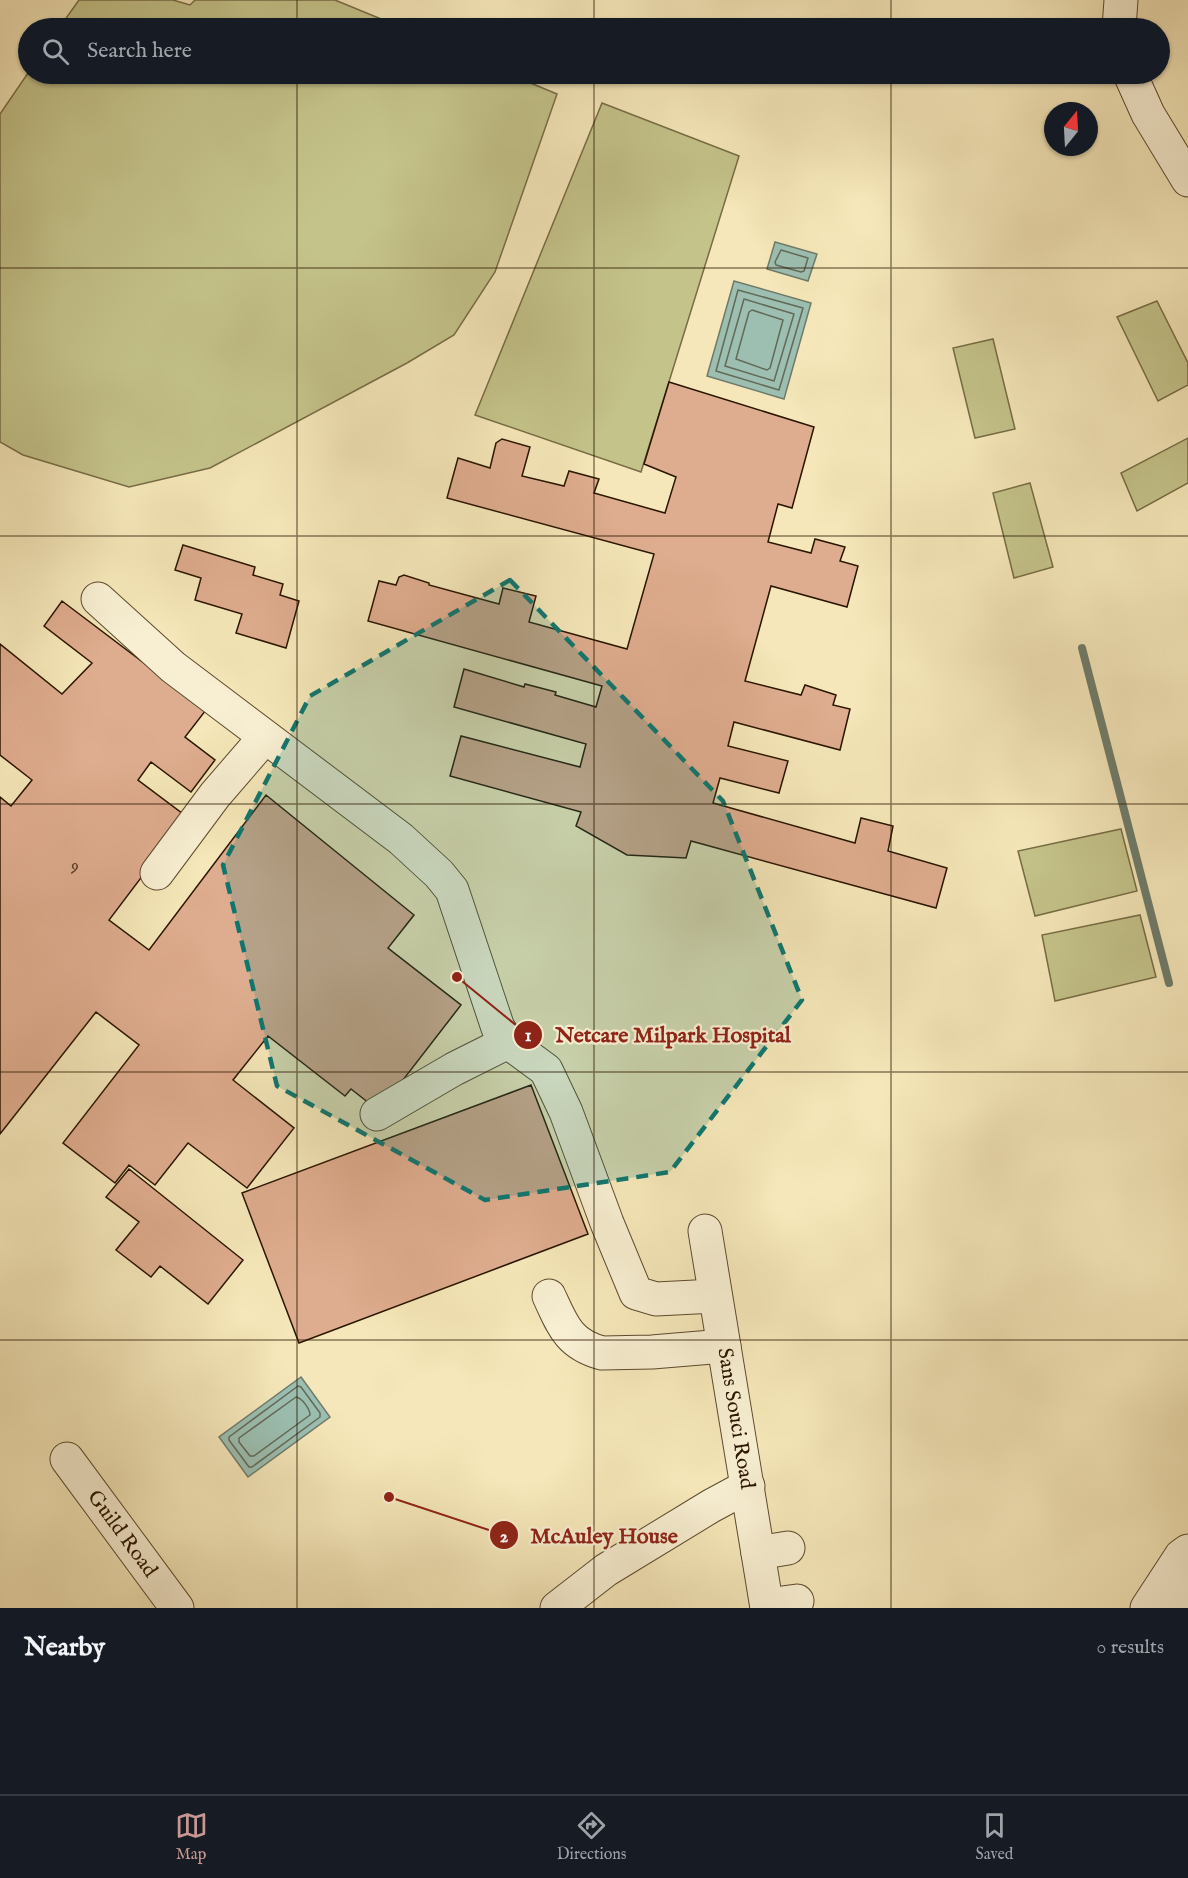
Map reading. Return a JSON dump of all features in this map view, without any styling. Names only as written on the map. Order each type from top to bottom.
[{"type":"street","points":[[1119,18],[1121,0]]},
{"type":"street","points":[[1134,84],[1148,114],[1188,180]]},
{"type":"street","points":[[98,599],[173,668],[401,839],[439,874],[452,890],[498,1028],[508,1042],[546,1070],[566,1112],[636,1293],[656,1299],[715,1296]]},
{"type":"street","points":[[157,873],[215,795],[265,737]]},
{"type":"street","points":[[377,1114],[454,1069],[508,1042]]},
{"type":"street","name":"Sans Souci Road","points":[[705,1231],[748,1486],[773,1551],[777,1605]]},
{"type":"street","points":[[549,1296],[572,1339],[595,1351],[652,1353],[724,1347]]},
{"type":"street","name":"Guild Road","points":[[67,1459],[166,1604]]},
{"type":"street","points":[[557,1608],[606,1570],[748,1486]]},
{"type":"street","points":[[1147,1608],[1181,1556],[1188,1551]]},
{"type":"street","points":[[1178,1608],[1188,1585]]},
{"type":"highlighted area","points":[[510,580],[723,801],[802,1000],[670,1172],[485,1200],[277,1086],[223,865],[310,696]]},
{"type":"shaded area","points":[[79,0],[173,0],[190,5],[195,0],[335,0],[379,18],[66,18]]},
{"type":"shaded area","points":[[20,84],[533,84],[557,94],[495,272],[454,335],[407,363],[210,468],[129,487],[23,455],[0,442],[0,114]]},
{"type":"shaded area","points":[[602,103],[739,156],[641,472],[475,415]]},
{"type":"shaded area","points":[[1157,301],[1188,363],[1188,385],[1158,401],[1117,317]]},
{"type":"shaded area","points":[[993,339],[1015,429],[975,438],[953,348]]},
{"type":"shaded area","points":[[1188,438],[1188,483],[1137,511],[1121,473]]},
{"type":"shaded area","points":[[1030,483],[1053,567],[1014,578],[993,493]]},
{"type":"shaded area","points":[[1121,829],[1137,891],[1035,916],[1018,851]]},
{"type":"shaded area","points":[[1140,915],[1156,977],[1055,1001],[1042,935]]},
{"type":"water","points":[[775,242],[817,254],[808,281],[767,269]]},
{"type":"water","points":[[734,281],[811,303],[784,399],[707,376]]},
{"type":"water","points":[[301,1377],[330,1417],[248,1477],[219,1437]]},
{"type":"building","points":[[669,382],[814,427],[792,508],[778,504],[768,542],[811,553],[815,539],[845,547],[840,561],[858,566],[847,607],[771,586],[745,681],[801,695],[805,685],[836,695],[833,705],[850,709],[840,750],[734,722],[728,746],[788,761],[779,793],[720,778],[713,803],[855,843],[861,818],[893,826],[888,851],[947,868],[936,908],[691,841],[686,858],[627,855],[576,826],[581,812],[450,776],[461,736],[580,767],[586,744],[454,707],[464,669],[524,687],[525,684],[556,692],[555,695],[596,707],[602,686],[368,621],[379,581],[396,585],[399,577],[404,575],[429,583],[429,585],[499,604],[503,588],[536,596],[529,622],[627,649],[654,554],[447,498],[458,458],[490,468],[496,443],[502,439],[530,447],[522,476],[564,486],[569,471],[599,479],[594,493],[665,513],[676,477],[644,464]]},
{"type":"building","points":[[183,545],[255,567],[253,575],[283,584],[280,595],[299,601],[286,648],[236,633],[242,614],[195,600],[201,578],[175,570]]},
{"type":"building","points":[[62,601],[206,710],[185,737],[215,760],[191,792],[151,762],[138,780],[187,817],[109,920],[149,950],[266,795],[414,915],[388,948],[461,1005],[379,1111],[351,1089],[345,1096],[268,1036],[233,1080],[294,1128],[247,1188],[188,1143],[155,1185],[129,1165],[115,1183],[63,1143],[139,1045],[96,1012],[0,1134],[0,797],[11,806],[32,780],[0,755],[0,644],[62,694],[92,663],[44,626]]},
{"type":"building","points":[[531,1085],[588,1234],[299,1343],[242,1193]]},
{"type":"building","points":[[129,1169],[243,1260],[208,1304],[160,1266],[151,1277],[116,1250],[139,1222],[106,1197]]},
{"type":"waterway","points":[[1082,648],[1169,983]]},
{"type":"place","name":"Netcare Milpark Hospital","points":[[457,977]]},
{"type":"place","name":"McAuley House","points":[[389,1497]]}]
